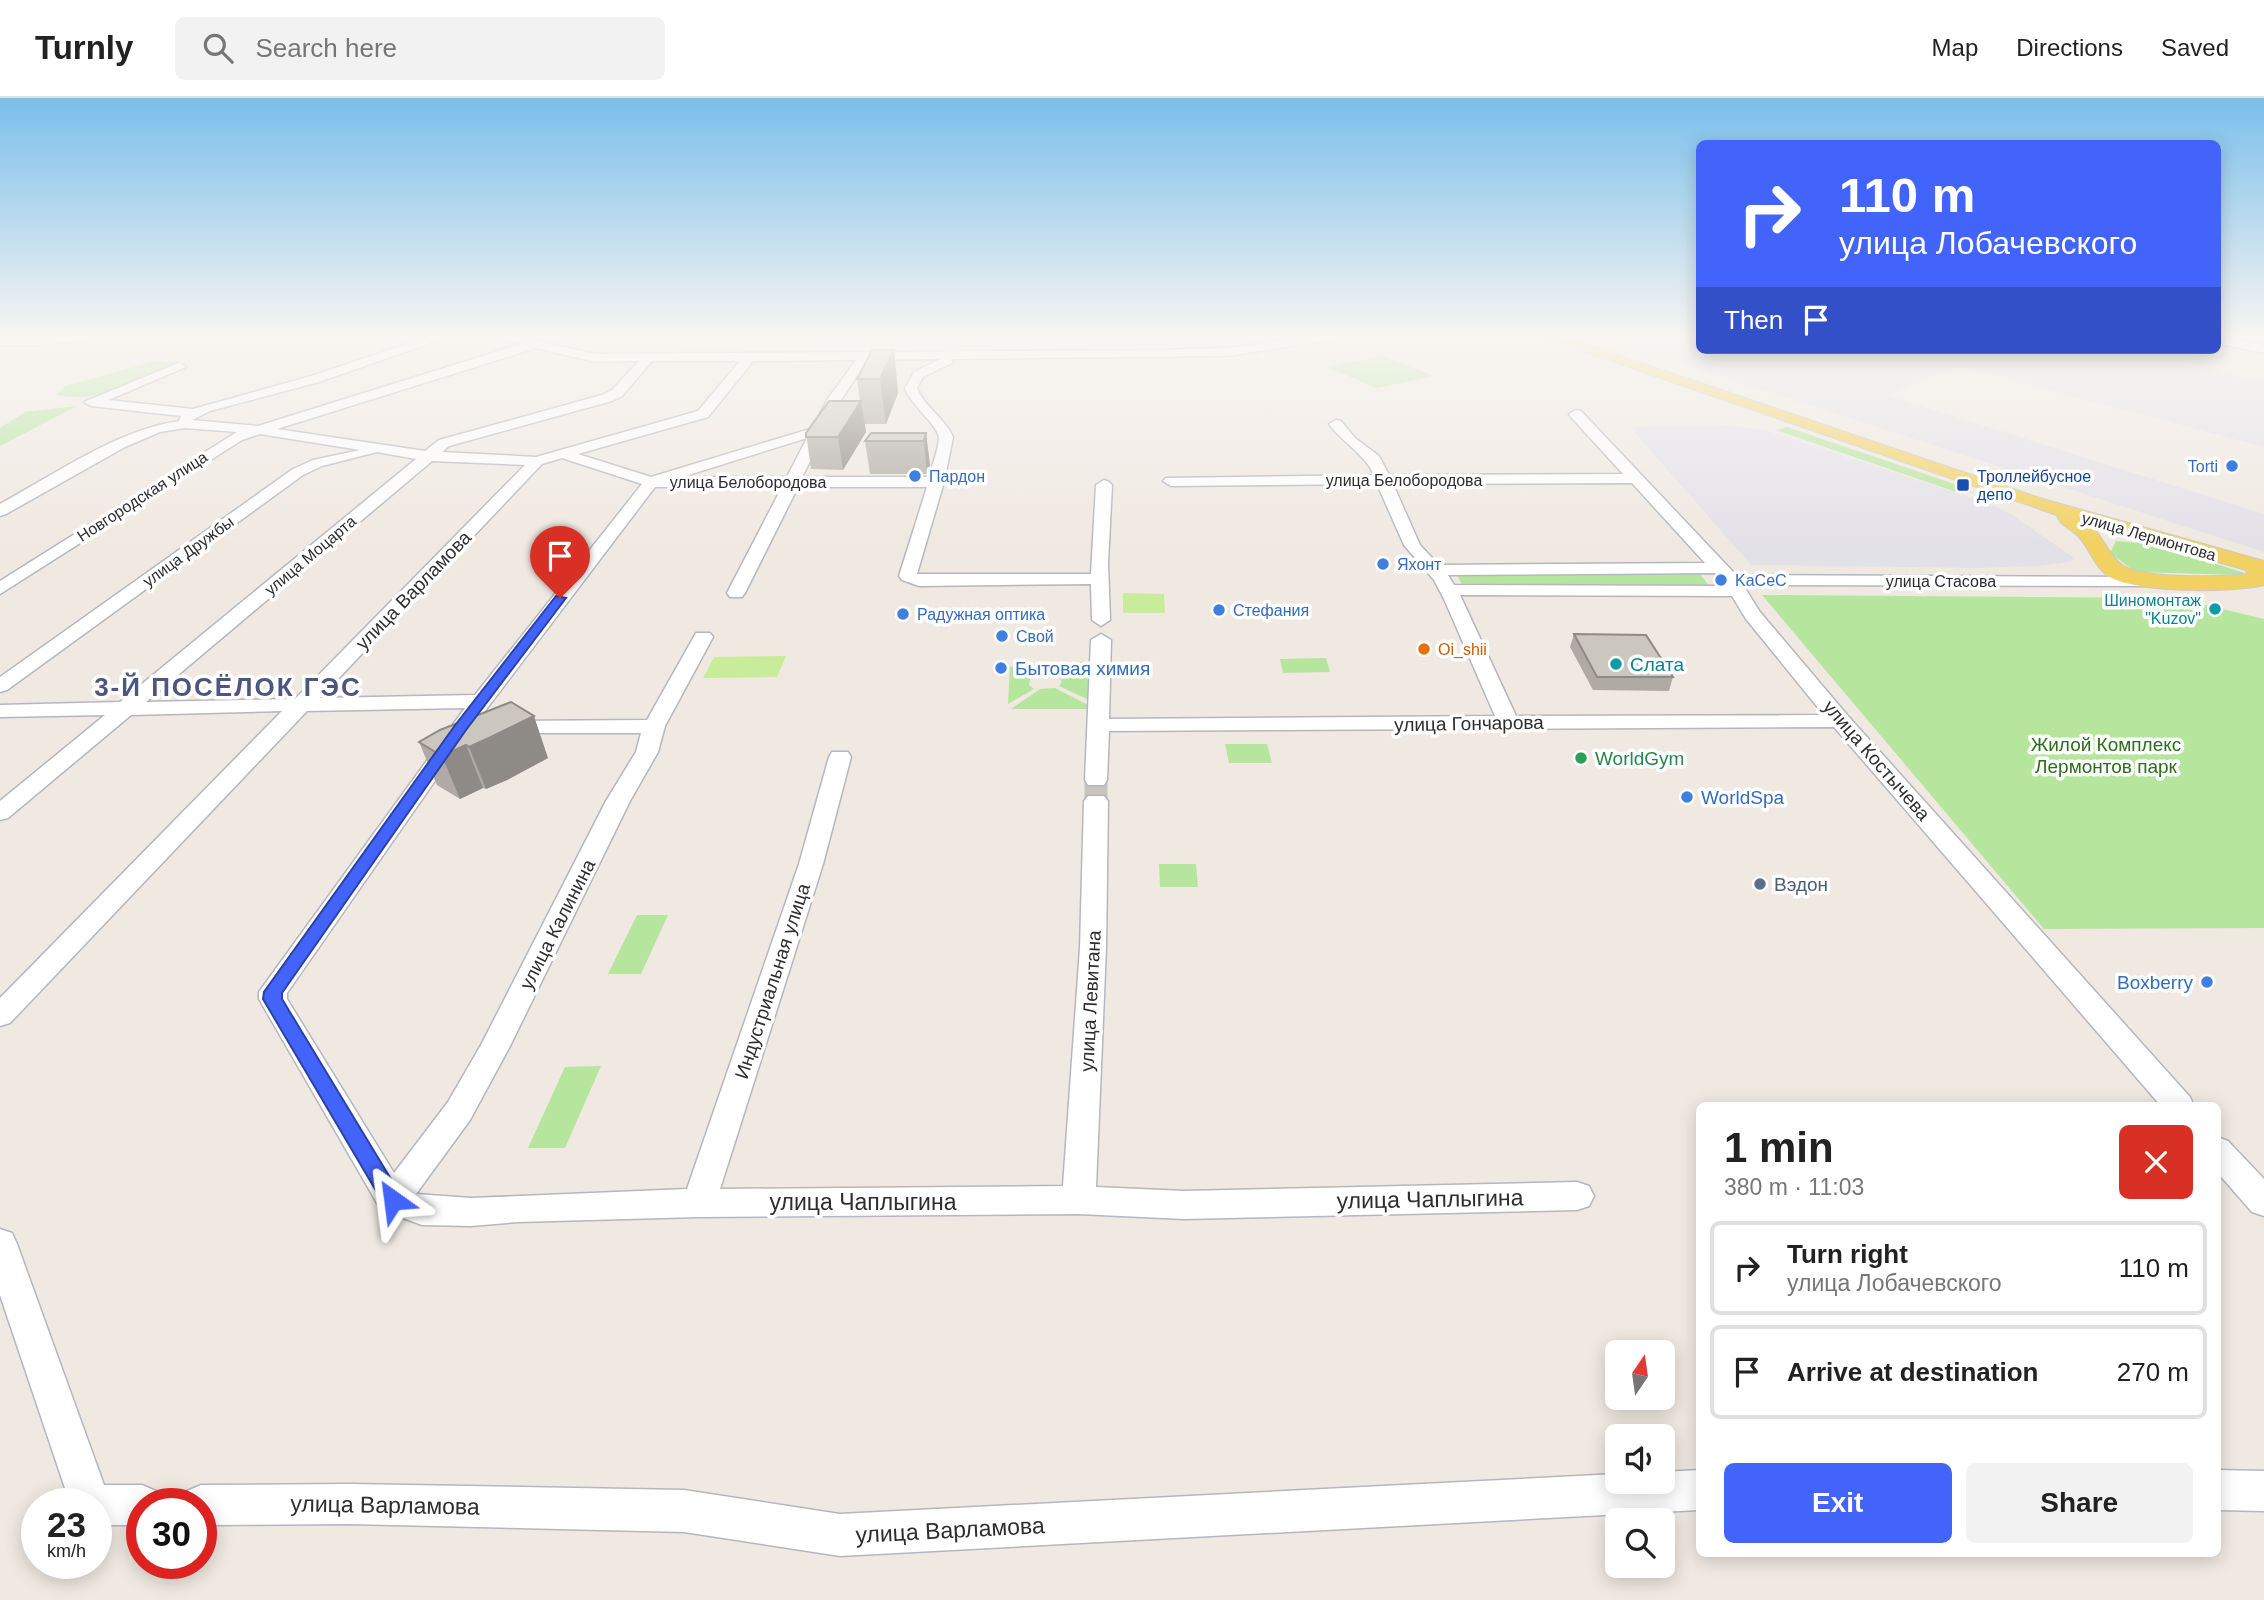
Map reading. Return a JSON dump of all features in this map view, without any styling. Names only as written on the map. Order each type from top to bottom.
[{"type":"main road","name":"улица Лермонтова","points":[[1749,405],[2036,503],[2208,553]]},
{"type":"main road","name":"улица Лермонтова","points":[[2036,503],[2077,523],[2091,534],[2100,548]]},
{"type":"main road","points":[[2127,537],[2169,543],[2208,553],[2256,570],[2263,578],[2258,575],[2151,581],[2118,572],[2105,559],[2100,548],[2102,542],[2111,538],[2127,537]]},
{"type":"street","points":[[115,405],[428,456],[537,461],[703,414],[710,405]]},
{"type":"street","points":[[0,511],[120,444],[157,428],[231,405]]},
{"type":"street","name":"Новгородская улица","points":[[0,589],[220,446],[259,430],[337,405]]},
{"type":"street","name":"улица Моцарта","points":[[0,813],[444,443],[581,405]]},
{"type":"street","points":[[736,593],[832,405]]},
{"type":"street","points":[[919,405],[946,435],[936,482],[908,576],[911,579],[1100,579]]},
{"type":"street","name":"улица Костычева","points":[[1576,414],[1729,580],[1840,721],[2175,1102]]},
{"type":"street","points":[[1336,424],[1350,441],[1374,459],[1412,545],[1419,557],[1434,570],[1462,615],[1508,723]]},
{"type":"street","points":[[393,1200],[273,999],[273,992],[480,701],[650,482],[820,430]]},
{"type":"street","name":"улица Дружбы","points":[[0,686],[298,472],[348,455],[392,450]]},
{"type":"street","name":"улица Белобородова","points":[[563,454],[650,482],[936,482]]},
{"type":"street","name":"улица Варламова","points":[[0,1016],[537,461]]},
{"type":"street","name":"улица Белобородова","points":[[1171,481],[1636,478]]},
{"type":"street","name":"улица Левитана","points":[[1079,1200],[1093,948],[1104,485]]},
{"type":"street","name":"улица Лермонтова","points":[[2066,581],[2089,579],[2096,574],[2100,548]]},
{"type":"street","name":"улица Стасова","points":[[1434,570],[1729,580],[2151,581]]},
{"type":"street","name":"улица Стасова","points":[[1448,590],[1729,580]]},
{"type":"street","name":"улица Калинина","points":[[393,1200],[459,1111],[483,1068],[577,887],[618,801],[647,752],[654,726],[703,638]]},
{"type":"street","points":[[0,711],[480,701]]},
{"type":"street","name":"улица Гончарова","points":[[1098,725],[1840,721]]},
{"type":"street","points":[[461,727],[654,726]]},
{"type":"street","name":"Индустриальная улица","points":[[699,1203],[811,863],[840,757]]},
{"type":"street","points":[[2221,1154],[2264,1202]]},
{"type":"street","name":"улица Чаплыгина","points":[[393,1200],[422,1211],[471,1212],[518,1208],[699,1203],[1079,1200],[1184,1205],[1577,1196]]},
{"type":"street","points":[[0,1244],[85,1488]]},
{"type":"street","name":"улица Варламова","points":[[217,1505],[350,1504],[684,1511],[840,1535],[1696,1490]]},
{"type":"street","points":[[2221,1490],[2264,1491]]},
{"type":"shaded area","points":[[1809,405],[1918,405],[2264,514],[2264,552]]},
{"type":"shaded area","points":[[2106,405],[2264,405],[2264,447]]},
{"type":"shaded area","name":"Троллейбусное депо","points":[[1730,426],[1765,430],[1993,505],[2011,514],[2074,558],[2071,562],[2037,566],[1977,568],[1751,565],[1630,427]]},
{"type":"green space","points":[[77,406],[0,446],[0,428],[25,412]]},
{"type":"green space","points":[[1787,427],[1973,492],[1959,493],[1776,430]]},
{"type":"green space","points":[[2116,541],[2152,544],[2245,573],[2136,572],[2110,553]]},
{"type":"green space","points":[[1691,563],[1715,593],[1468,595],[1451,564]]},
{"type":"green space","points":[[1123,593],[1164,594],[1165,613],[1123,613]]},
{"type":"green space","name":"Жилой Комплекс Лермонтов парк","points":[[1762,595],[2177,598],[2264,619],[2264,928],[2044,929]]},
{"type":"green space","points":[[786,656],[777,677],[703,678],[714,657]]},
{"type":"green space","points":[[1326,658],[1330,672],[1283,673],[1280,659]]},
{"type":"green space","points":[[1082,661],[1090,664],[1088,686],[1091,701],[1059,686],[1062,682],[1058,677]]},
{"type":"green space","points":[[1010,666],[1031,676],[1029,685],[1034,689],[1008,704]]},
{"type":"green space","points":[[1055,688],[1090,706],[1090,709],[1011,709],[1040,689]]},
{"type":"green space","points":[[1225,744],[1267,744],[1272,763],[1229,763]]},
{"type":"green space","points":[[1159,864],[1196,864],[1198,887],[1160,887]]},
{"type":"green space","points":[[637,915],[668,915],[641,974],[608,974]]},
{"type":"green space","points":[[601,1066],[565,1148],[528,1148],[565,1067]]},
{"type":"building","points":[[826,405],[858,405],[838,437],[806,437],[806,433]]},
{"type":"building","points":[[871,433],[926,433],[924,441],[865,441]]},
{"type":"building","points":[[1574,634],[1646,635],[1673,677],[1597,677]]},
{"type":"building","points":[[511,702],[534,716],[469,747],[466,745],[442,756],[419,742],[440,730]]},
{"type":"tunnel","points":[[1096,780],[1096,801]]},
{"type":"place","name":"Torti","points":[[2232,466]]},
{"type":"place","name":"Пардон","points":[[915,476]]},
{"type":"place","name":"Троллейбусное депо","points":[[1963,485]]},
{"type":"place","name":"Яхонт","points":[[1383,564]]},
{"type":"place","name":"KaCeC","points":[[1721,580]]},
{"type":"place","name":"Шиномонтаж \"Kuzov\"","points":[[2215,609]]},
{"type":"place","name":"Стефания","points":[[1219,610]]},
{"type":"place","name":"Радужная оптика","points":[[903,614]]},
{"type":"place","name":"Свой","points":[[1002,636]]},
{"type":"place","name":"Oi_shii","points":[[1424,649]]},
{"type":"place","name":"Слата","points":[[1616,664]]},
{"type":"place","name":"Бытовая химия","points":[[1001,668]]},
{"type":"place","name":"WorldGym","points":[[1581,758]]},
{"type":"place","name":"WorldSpa","points":[[1687,797]]},
{"type":"place","name":"Вэдон","points":[[1760,884]]},
{"type":"place","name":"Boxberry","points":[[2207,982]]},
{"type":"district","name":"3-Й ПОСЁЛОК ГЭС","points":[[228,687]]},
{"type":"route","points":[[393,1200],[273,999],[273,992],[461,727],[560,598]]}]
